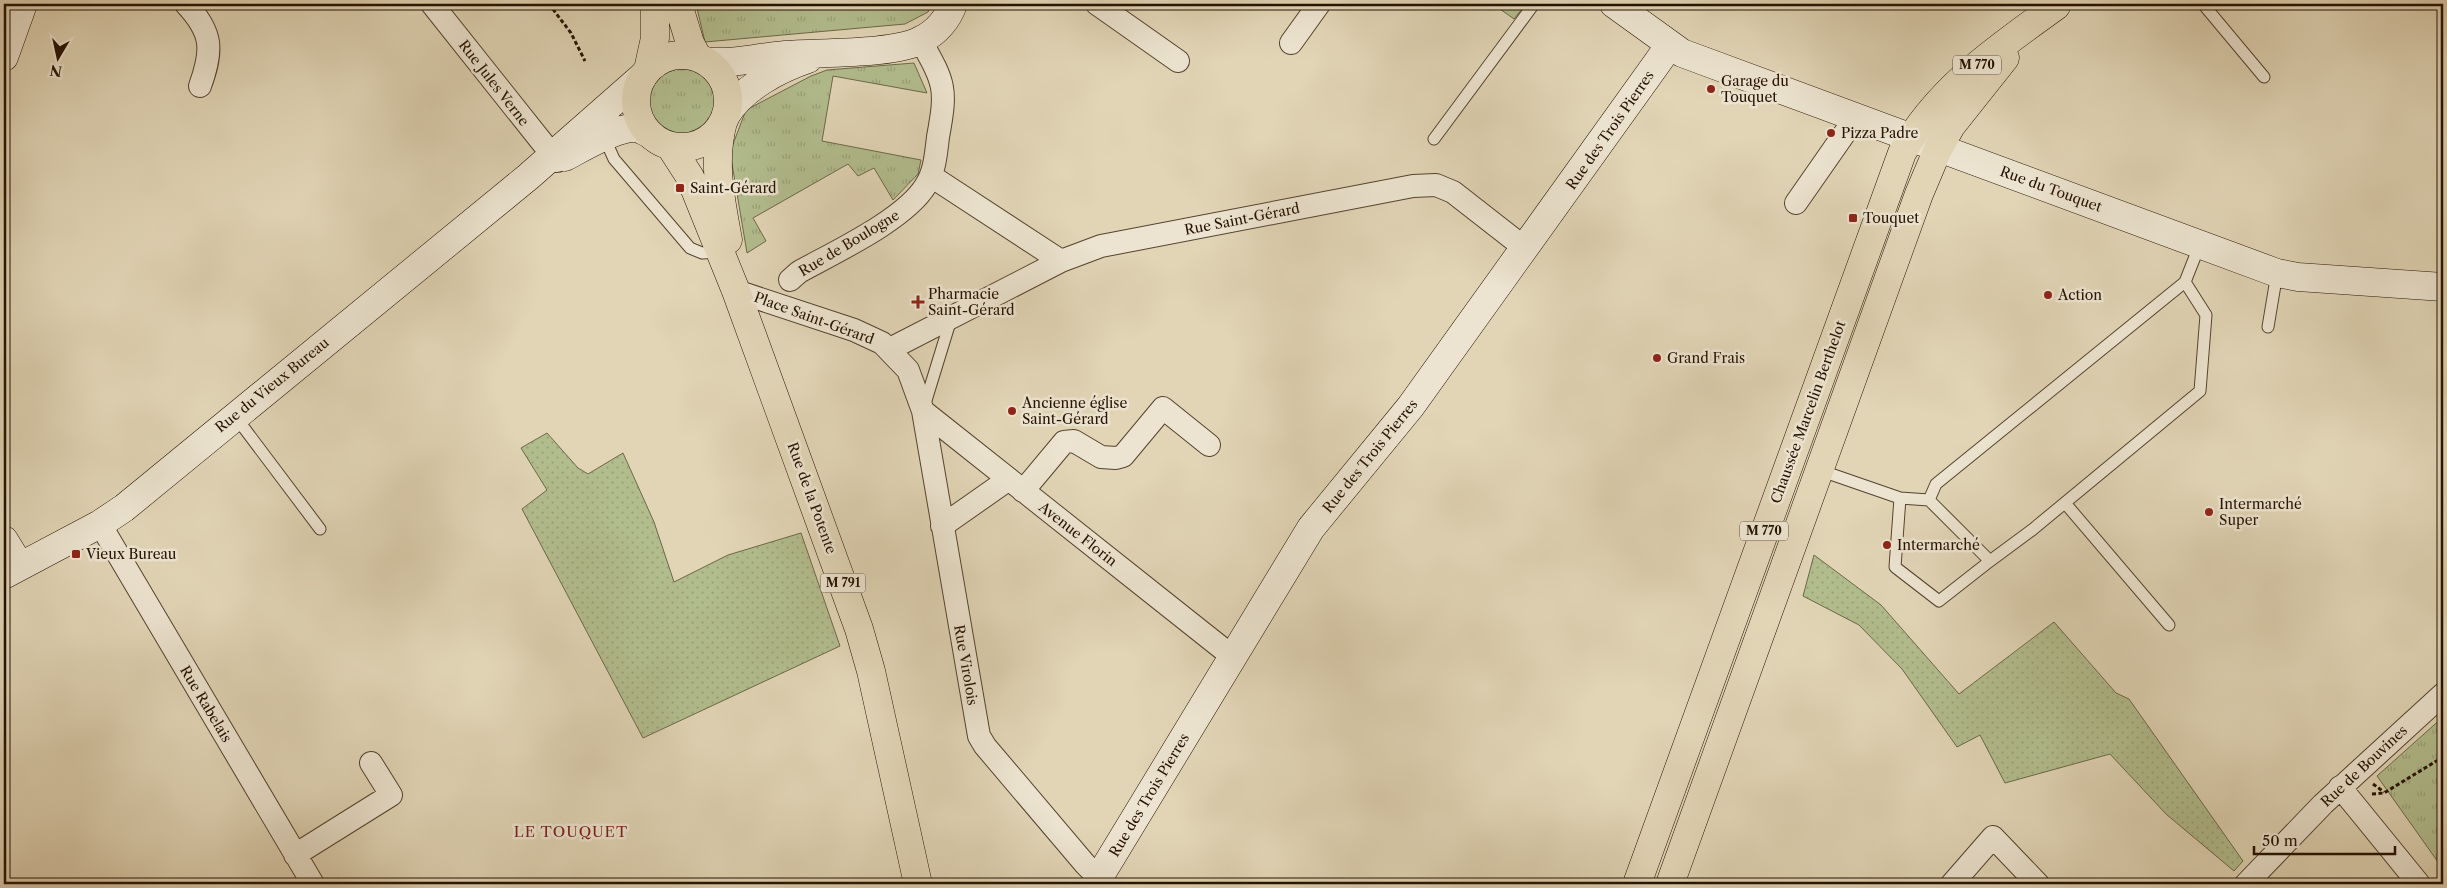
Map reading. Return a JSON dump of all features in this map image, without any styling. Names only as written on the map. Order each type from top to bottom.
[{"type":"main road","points":[[655,4],[655,38],[646,73],[636,94],[636,106],[642,124],[660,140],[689,147],[703,142],[715,134],[725,119],[728,104],[726,87],[718,72],[702,59],[690,43],[678,4]]},
{"type":"main road","name":"M 770","points":[[1910,138],[1938,102],[1969,71],[2057,5]]},
{"type":"main road","name":"M 770","points":[[1670,884],[1918,194],[1938,149],[1951,126],[1984,83],[2034,26],[2057,5]]},
{"type":"main road","points":[[646,73],[668,57],[680,55],[702,59]]},
{"type":"main road","name":"Rue de la Potente","points":[[725,119],[717,149],[718,174],[736,291]]},
{"type":"main road","name":"Chaussée Marcelin Berthelot","points":[[1636,884],[1891,178],[1910,138]]},
{"type":"main road","name":"Rue de la Potente","points":[[660,140],[690,177],[721,252],[865,649],[918,884]]},
{"type":"street","points":[[5,52],[24,4]]},
{"type":"street","points":[[186,4],[205,28],[210,44],[209,58],[200,86]]},
{"type":"street","name":"Rue Jules Verne","points":[[432,4],[554,158]]},
{"type":"street","points":[[702,59],[725,63],[782,55],[895,47],[921,41],[935,31],[945,20],[953,4]]},
{"type":"street","points":[[1097,4],[1178,61]]},
{"type":"street","points":[[1291,43],[1319,4]]},
{"type":"street","name":"Rue du Touquet","points":[[1614,4],[1682,53],[2276,273],[2298,277],[2443,287]]},
{"type":"street","name":"Rue de Boulogne","points":[[790,280],[799,272],[904,210],[920,194],[931,176],[944,92],[939,74],[921,41]]},
{"type":"street","name":"Rue des Trois Pierres","points":[[1099,882],[1311,528],[1411,406],[1526,249],[1670,45]]},
{"type":"street","points":[[725,119],[745,93],[802,61],[829,53]]},
{"type":"street","name":"Rue du Vieux Bureau","points":[[12,571],[100,524],[124,508],[528,177],[554,158],[646,73]]},
{"type":"street","points":[[1796,203],[1856,117]]},
{"type":"street","name":"Rue du Vieux Bureau","points":[[554,158],[612,134],[636,128],[660,140]]},
{"type":"street","points":[[931,176],[1061,260]]},
{"type":"street","name":"Rue Saint-Gérard","points":[[952,316],[1061,260],[1101,246],[1427,185],[1452,192],[1526,249]]},
{"type":"street","name":"Place Saint-Gérard","points":[[736,291],[854,330],[869,336],[890,349],[908,370],[923,411]]},
{"type":"street","name":"Place Saint-Gérard","points":[[890,349],[952,316]]},
{"type":"street","points":[[942,526],[1016,485],[1064,442],[1074,440],[1101,457],[1116,458],[1128,451],[1163,408],[1210,445]]},
{"type":"street","name":"Avenue Florin","points":[[923,411],[1233,657]]},
{"type":"street","name":"Rue Virolois","points":[[923,411],[979,736],[984,746],[1099,882]]},
{"type":"street","name":"Rue Rabelais","points":[[100,524],[313,884]]},
{"type":"street","points":[[4,540],[12,571]]},
{"type":"street","name":"Rue de Bouvines","points":[[2246,884],[2344,792],[2443,694]]},
{"type":"street","points":[[296,855],[391,794],[371,763]]},
{"type":"street","points":[[2344,792],[2419,884]]},
{"type":"street","points":[[1952,884],[1993,837],[2038,884]]},
{"type":"lane","points":[[1434,139],[1534,4]]},
{"type":"lane","points":[[2204,4],[2264,77]]},
{"type":"lane","points":[[612,134],[609,148],[614,159],[690,248],[702,252],[721,252]]},
{"type":"lane","points":[[1929,500],[1936,484],[2185,282],[2200,244]]},
{"type":"lane","points":[[2268,327],[2276,273]]},
{"type":"lane","points":[[1900,498],[1895,567],[1940,601],[2065,503],[2200,390],[2206,315],[2185,282]]},
{"type":"lane","points":[[923,411],[952,316]]},
{"type":"lane","points":[[235,416],[320,529]]},
{"type":"lane","points":[[1819,470],[1900,498],[1929,500],[1990,561]]},
{"type":"lane","points":[[2065,503],[2169,626]]},
{"type":"path","points":[[549,4],[571,33],[585,61]]},
{"type":"path","points":[[2344,792],[2384,793],[2443,758]]},
{"type":"green space","points":[[696,4],[932,4],[928,12],[905,24],[705,42]]},
{"type":"green space","points":[[1493,4],[1526,4],[1514,19]]},
{"type":"green space","points":[[914,63],[927,93],[833,76],[822,141],[921,160],[918,174],[893,200],[874,168],[858,176],[848,164],[753,218],[766,241],[747,253],[730,152],[746,110],[811,76],[827,70]]},
{"type":"green space","points":[[675,69],[689,69],[701,74],[710,83],[715,95],[713,115],[706,126],[689,135],[675,135],[663,130],[654,121],[649,109],[649,95],[654,83],[663,74]]},
{"type":"green space","points":[[547,433],[578,468],[588,474],[623,453],[654,522],[674,582],[728,555],[801,533],[840,646],[643,738],[522,509],[547,490],[521,448]]},
{"type":"green space","points":[[1814,555],[1881,605],[1959,694],[2054,622],[2116,693],[2129,699],[2243,861],[2234,871],[2166,814],[2110,754],[2005,783],[1980,735],[1957,747],[1902,669],[1859,625],[1803,596]]},
{"type":"green space","points":[[2443,717],[2443,869],[2377,776]]},
{"type":"place","name":"Garage du Touquet","points":[[1711,89]]},
{"type":"place","name":"Pizza Padre","points":[[1831,133]]},
{"type":"place","name":"Saint-Gérard","points":[[680,188]]},
{"type":"place","name":"Touquet","points":[[1853,218]]},
{"type":"place","name":"Action","points":[[2048,295]]},
{"type":"place","name":"Pharmacie Saint-Gérard","points":[[918,302]]},
{"type":"place","name":"Grand Frais","points":[[1657,358]]},
{"type":"place","name":"Ancienne église Saint-Gérard","points":[[1012,411]]},
{"type":"place","name":"Intermarché Super","points":[[2209,512]]},
{"type":"place","name":"Intermarché","points":[[1887,545]]},
{"type":"place","name":"Vieux Bureau","points":[[76,554]]},
{"type":"district","name":"LE TOUQUET","points":[[571,832]]}]
